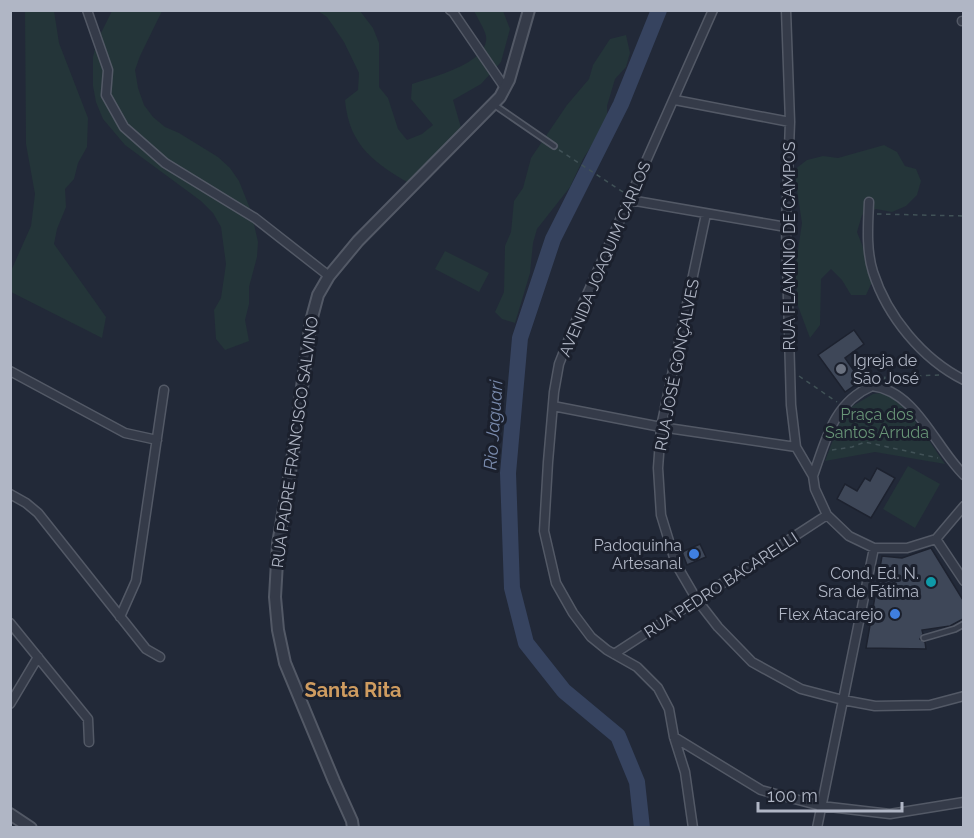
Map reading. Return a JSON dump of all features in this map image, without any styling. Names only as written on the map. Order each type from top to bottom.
[{"type":"street","points":[[87,10],[108,70],[106,95],[124,127],[165,163],[255,218],[329,276]]},
{"type":"street","points":[[450,10],[504,88]]},
{"type":"street","name":"RUA PADRE FRANCISCO SALVINO","points":[[353,828],[285,663],[278,630],[275,597],[278,544],[311,321],[318,295],[329,276],[358,241],[493,105],[509,80],[529,10]]},
{"type":"street","name":"AVENIDA JOAQUIM CARLOS","points":[[693,828],[685,772],[674,737],[669,710],[658,688],[637,667],[591,637],[573,613],[555,583],[544,531],[553,406],[559,364],[581,308],[713,10]]},
{"type":"street","name":"RUA FLAMINIO DE CAMPOS","points":[[786,10],[790,122],[786,226],[791,405],[796,447],[813,476],[815,489],[827,515],[849,536],[874,549]]},
{"type":"street","points":[[675,100],[790,122]]},
{"type":"street","points":[[630,199],[706,214],[786,226]]},
{"type":"street","points":[[868,202],[867,232],[873,271],[891,312],[922,350],[963,380]]},
{"type":"street","name":"RUA JOSÉ GONÇALVES","points":[[706,214],[661,427],[658,468],[661,515],[676,564],[697,600],[718,627],[752,662],[801,688],[875,706],[930,705],[963,696]]},
{"type":"street","points":[[10,371],[125,433],[157,440]]},
{"type":"street","points":[[813,476],[822,450],[843,406],[872,386],[891,391],[915,412],[963,474]]},
{"type":"street","points":[[120,617],[136,581],[164,390]]},
{"type":"street","points":[[553,406],[661,427],[796,447]]},
{"type":"street","points":[[10,494],[38,513],[146,649],[160,657]]},
{"type":"street","points":[[817,828],[874,549],[907,548],[936,539],[963,506]]},
{"type":"street","name":"RUA PEDRO BACARELLI","points":[[614,654],[827,515]]},
{"type":"street","points":[[936,539],[963,581]]},
{"type":"street","points":[[10,623],[88,719],[88,742]]},
{"type":"street","points":[[10,704],[38,657]]},
{"type":"street","points":[[674,737],[761,790],[821,806],[890,814],[963,802]]},
{"type":"street","points":[[10,814],[31,828]]},
{"type":"lane","points":[[493,105],[554,146]]},
{"type":"lane","points":[[924,638],[955,629],[963,624]]},
{"type":"path","points":[[554,146],[630,199]]},
{"type":"path","points":[[868,214],[963,216]]},
{"type":"path","points":[[790,373],[805,379],[843,406]]},
{"type":"path","points":[[885,377],[952,374]]},
{"type":"path","points":[[822,450],[837,451],[866,442],[951,461]]},
{"type":"green space","points":[[25,11],[54,11],[59,43],[88,118],[87,147],[78,163],[74,179],[65,189],[66,207],[54,244],[106,317],[102,338],[11,292],[11,271],[31,226],[35,194],[26,144]]},
{"type":"green space","points":[[112,11],[162,11],[135,70],[144,105],[165,127],[218,157],[230,168],[239,181],[251,211],[258,242],[245,320],[249,341],[225,350],[216,339],[214,310],[221,298],[226,264],[221,227],[213,213],[201,201],[125,145],[103,119],[96,102],[93,86],[93,57],[97,41]]},
{"type":"green space","points":[[318,11],[360,11],[373,28],[379,43],[379,87],[388,98],[398,129],[407,140],[422,134],[433,125],[411,99],[412,84],[458,68],[479,54],[485,46],[486,36],[474,11],[503,11],[510,29],[501,62],[481,84],[453,100],[462,131],[448,158],[414,186],[377,162],[359,142],[352,130],[345,100],[358,90],[359,73],[344,42],[327,17]]},
{"type":"green space","points":[[626,35],[630,53],[626,67],[615,79],[607,106],[607,121],[583,159],[570,187],[537,229],[530,273],[515,323],[502,319],[495,312],[504,292],[505,246],[511,232],[514,201],[523,188],[531,158],[567,105],[589,79],[593,65],[610,39]]},
{"type":"green space","points":[[884,145],[897,152],[905,166],[916,169],[921,181],[917,195],[906,206],[892,212],[876,209],[862,215],[857,232],[873,280],[866,295],[851,295],[842,280],[831,269],[821,279],[820,325],[810,338],[798,306],[795,270],[802,223],[794,170],[807,160],[823,156],[838,158]]},
{"type":"green space","points":[[445,251],[489,273],[479,292],[435,269]]},
{"type":"green space","name":"Praça dos Santos Arruda","points":[[880,393],[899,403],[908,412],[945,464],[875,452],[825,461],[844,411],[873,394]]},
{"type":"green space","points":[[908,466],[940,484],[915,528],[883,509]]},
{"type":"building","name":"Igreja de São José","points":[[854,330],[864,344],[845,358],[861,381],[845,392],[818,355]]},
{"type":"building","points":[[877,468],[895,478],[871,518],[837,499],[845,484],[857,491],[865,478],[870,481]]},
{"type":"building","name":"Padoquinha Artesanal","points":[[700,544],[706,557],[687,565],[682,552]]},
{"type":"building","points":[[931,548],[963,600],[963,619],[950,626],[922,630],[923,634],[920,639],[925,642],[926,649],[866,648],[882,556],[902,558]]},
{"type":"waterway","name":"Rio Jaguari","points":[[642,828],[637,782],[618,736],[564,691],[526,643],[512,588],[508,473],[520,338],[553,239],[621,104],[659,10]]},
{"type":"place","name":"Igreja de São José","points":[[841,369]]},
{"type":"place","name":"Padoquinha Artesanal","points":[[694,554]]},
{"type":"place","name":"Cond. Ed. N. Sra de Fátima","points":[[931,582]]},
{"type":"place","name":"Flex Atacarejo","points":[[895,614]]},
{"type":"district","name":"Santa Rita","points":[[353,690]]}]
